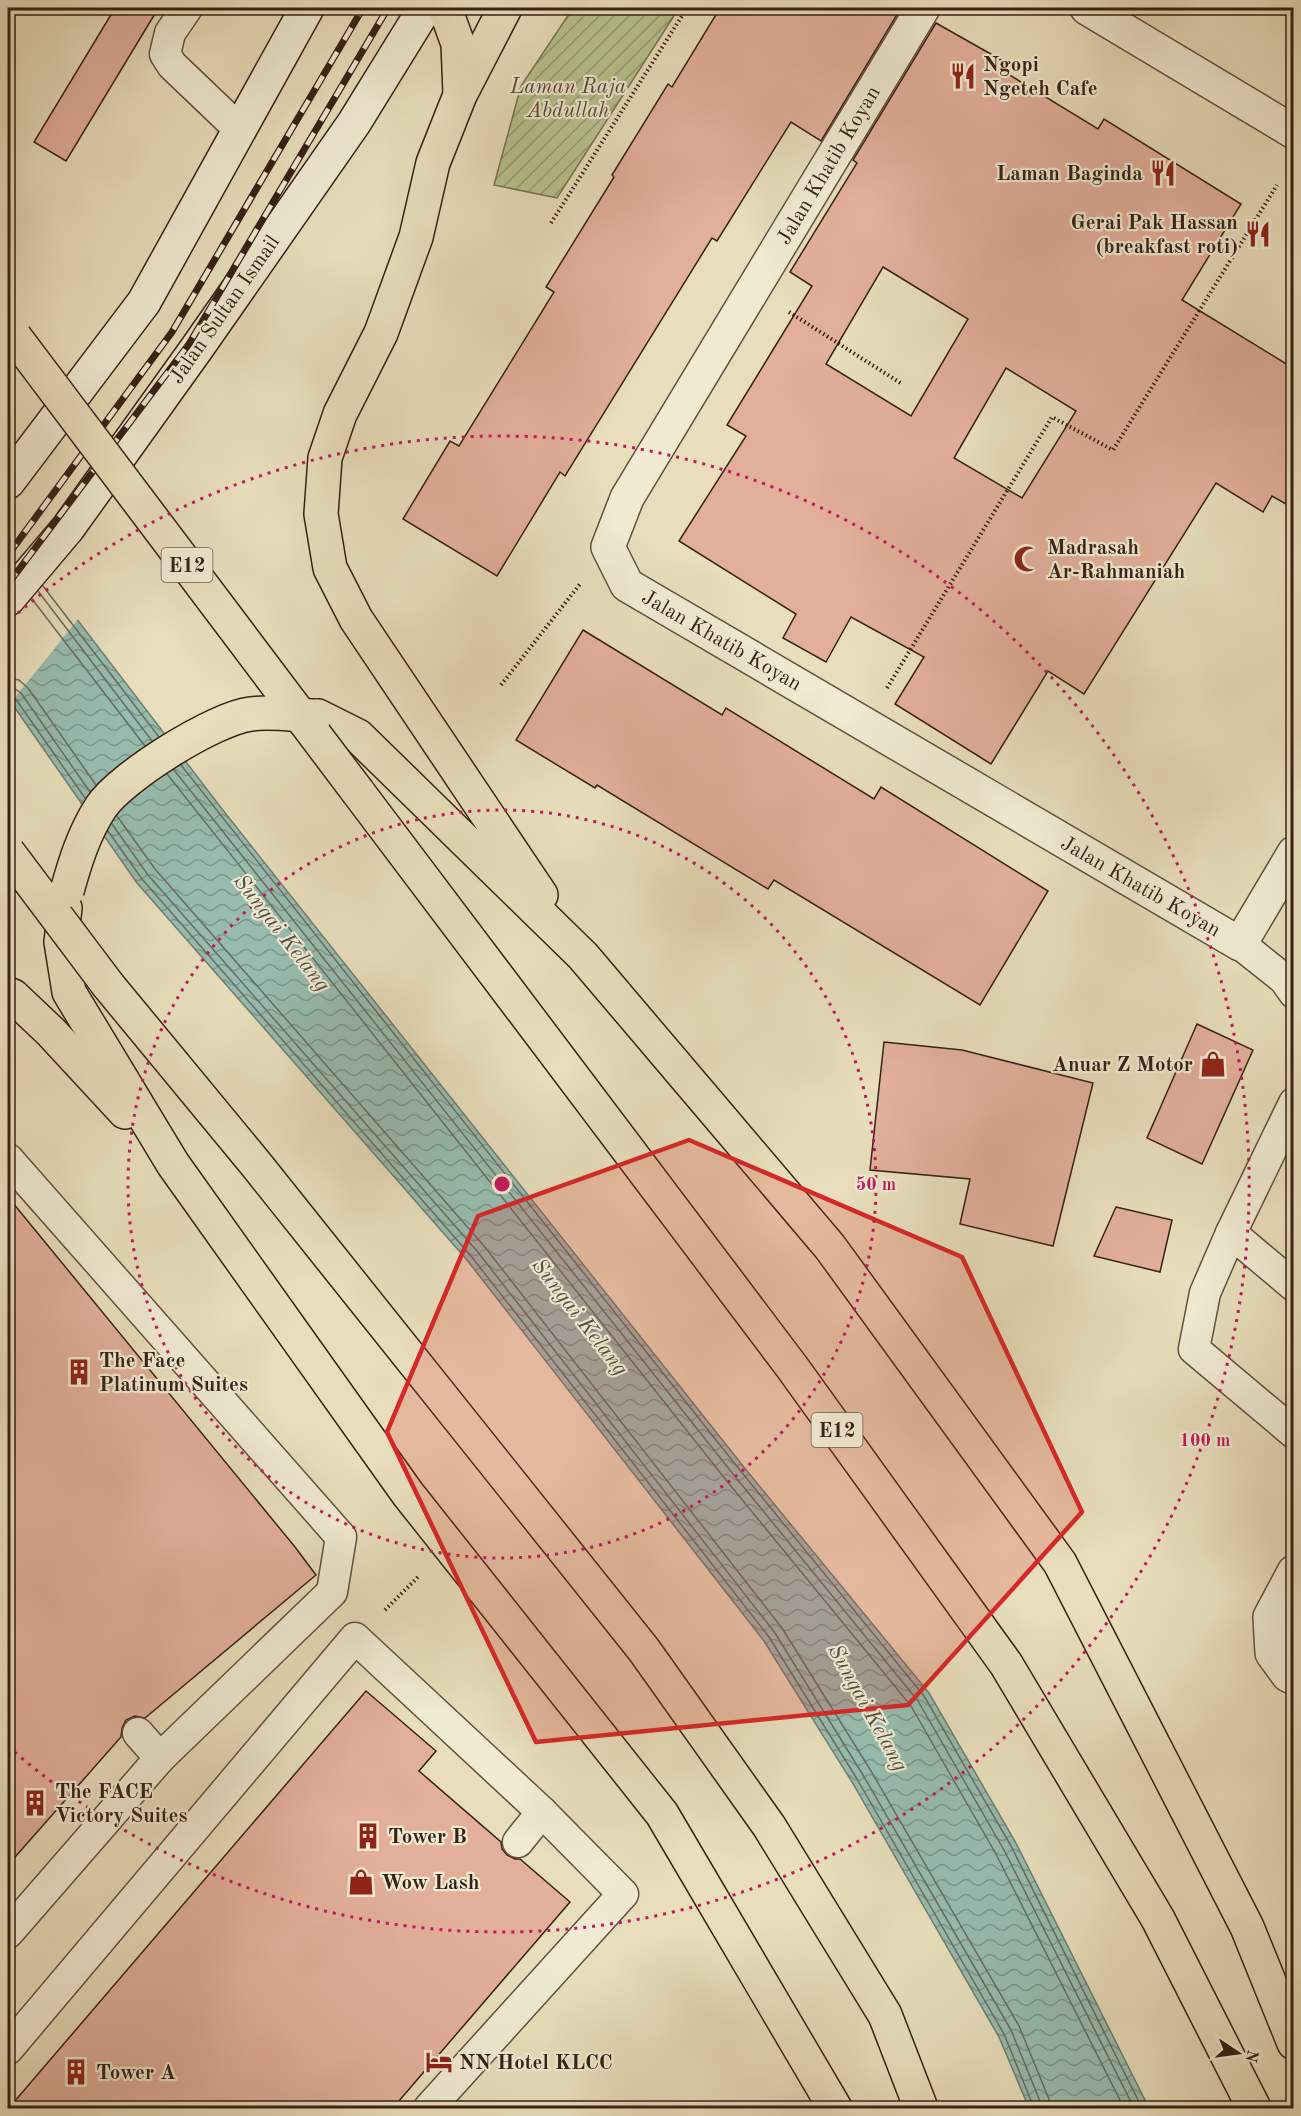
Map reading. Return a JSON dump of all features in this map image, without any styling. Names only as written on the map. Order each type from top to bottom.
[{"type":"highway","points":[[445,8],[458,44],[460,95]]},
{"type":"highway","points":[[505,8],[460,95],[433,163],[416,237],[381,333],[340,414],[325,458],[321,514],[330,568],[356,619],[583,956]]},
{"type":"highway","name":"E12","points":[[11,331],[792,1367],[1006,1664],[1158,1919],[1254,2109]]},
{"type":"highway","points":[[835,2109],[662,1814],[408,1494],[173,1164],[69,992],[61,942],[67,891],[78,851],[102,806],[126,782],[207,729],[250,714],[318,716],[358,736],[583,956],[830,1247],[1060,1563],[1247,1927],[1293,2043]]},
{"type":"highway","points":[[8,852],[108,985],[255,1162],[644,1650],[769,1826],[873,1995],[885,2015],[921,2109]]},
{"type":"highway","points":[[8,994],[13,996],[51,1032],[173,1164]]},
{"type":"street","points":[[8,482],[144,302],[307,8]]},
{"type":"street","name":"Jalan Sultan Ismail","points":[[8,599],[68,528],[197,348],[354,123],[425,8]]},
{"type":"street","name":"Jalan Khatib Koyan","points":[[923,8],[627,498],[608,547],[627,585],[1240,944],[1293,853]]},
{"type":"street","points":[[1087,8],[1293,132]]},
{"type":"street","points":[[1293,1572],[1270,1617],[1272,1653],[1288,1675],[1293,1678]]},
{"type":"lane","points":[[187,8],[170,33],[165,54],[172,65],[240,130]]},
{"type":"lane","points":[[1240,944],[1284,979],[1293,993]]},
{"type":"lane","points":[[1293,1103],[1205,1293],[1194,1349],[1293,1431]]},
{"type":"lane","points":[[8,1159],[341,1537],[332,1592],[160,1758],[8,1933]]},
{"type":"lane","points":[[1231,1233],[1293,1286]]},
{"type":"lane","points":[[8,2049],[355,1638],[542,1812],[623,1894],[429,2109]]},
{"type":"lane","points":[[138,1734],[160,1758]]},
{"type":"lane","points":[[518,1842],[542,1812]]},
{"type":"path","points":[[551,223],[687,8]]},
{"type":"path","points":[[865,724],[1052,417],[1113,450],[1277,185]]},
{"type":"path","points":[[753,290],[902,384]]},
{"type":"path","points":[[501,685],[608,547]]},
{"type":"path","points":[[396,1599],[423,1572]]},
{"type":"highlighted area","points":[[689,1140],[962,1257],[1082,1512],[908,1705],[536,1742],[387,1432],[478,1216]]},
{"type":"green space","name":"Laman Raja Abdullah","points":[[573,8],[679,8],[557,198],[494,185],[521,86]]},
{"type":"water","name":"Sungai Kelang","points":[[8,529],[222,809],[743,1466],[929,1693],[1016,1843],[1149,2108],[1029,2108],[999,2037],[852,1782],[764,1641],[467,1260],[137,883],[8,698]]},
{"type":"pier","points":[[8,526],[79,618],[9,705],[8,703]]},
{"type":"building","points":[[115,8],[147,8],[156,12],[66,161],[34,142]]},
{"type":"building","points":[[720,8],[901,8],[821,141],[791,122],[717,241],[712,238],[565,476],[560,472],[497,576],[403,519],[450,441],[459,446],[554,292],[546,287],[614,177],[612,175],[668,84],[672,87]]},
{"type":"building","points":[[936,23],[1005,62],[1000,69],[1098,129],[1104,119],[1241,204],[1182,300],[1293,368],[1293,508],[1272,496],[1263,512],[1216,483],[1084,694],[1048,671],[991,764],[895,704],[924,657],[851,617],[826,662],[783,638],[796,614],[679,541],[746,436],[727,425],[812,286],[790,272],[857,163],[853,160]],"holes":[[[883,267],[968,319],[911,416],[826,364]],[[1006,368],[1076,411],[1022,498],[954,458]]]},
{"type":"building","points":[[583,630],[722,715],[726,708],[874,799],[881,787],[1048,891],[980,1005],[774,880],[768,889],[597,785],[595,788],[516,740]]},
{"type":"building","points":[[1197,1024],[1253,1050],[1202,1164],[1147,1138]]},
{"type":"building","points":[[884,1042],[962,1050],[1093,1083],[1053,1246],[960,1224],[970,1179],[870,1170]]},
{"type":"building","name":"The Face Platinum Suites","points":[[8,1197],[316,1575],[145,1718],[135,1716],[126,1720],[121,1737],[8,1865]]},
{"type":"building","points":[[1116,1207],[1172,1220],[1160,1272],[1094,1256]]},
{"type":"building","name":"Tower B","points":[[366,1691],[436,1751],[419,1771],[501,1842],[502,1849],[507,1855],[520,1859],[570,1902],[392,2109],[8,2109]]},
{"type":"railway","points":[[8,555],[172,332],[363,8]]},
{"type":"railway","points":[[8,584],[189,344],[388,8]]},
{"type":"place","name":"Ngopi Ngeteh Cafe","points":[[963,76]]},
{"type":"place","name":"Laman Baginda","points":[[1163,173]]},
{"type":"place","name":"Gerai Pak Hassan (breakfast roti)","points":[[1258,234]]},
{"type":"place","name":"Madrasah Ar-Rahmaniah","points":[[1027,559]]},
{"type":"place","name":"Anuar Z Motor","points":[[1213,1064]]},
{"type":"place","name":"The Face Platinum Suites","points":[[79,1372]]},
{"type":"place","name":"The FACE Victory Suites","points":[[35,1803]]},
{"type":"place","name":"Tower B","points":[[368,1836]]},
{"type":"place","name":"Wow Lash","points":[[361,1882]]},
{"type":"place","name":"NN Hotel KLCC","points":[[439,2062]]},
{"type":"place","name":"Tower A","points":[[76,2072]]}]
